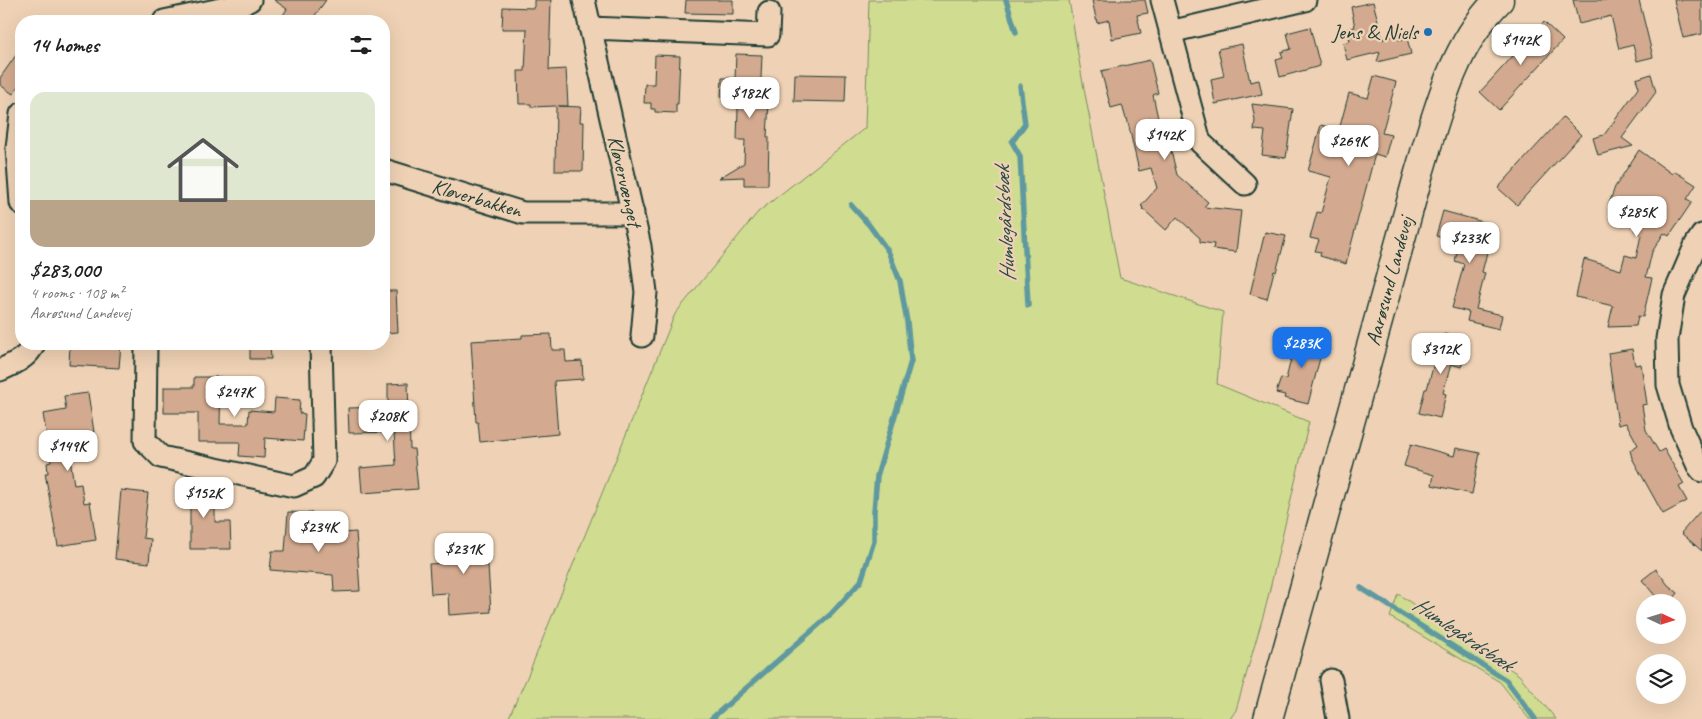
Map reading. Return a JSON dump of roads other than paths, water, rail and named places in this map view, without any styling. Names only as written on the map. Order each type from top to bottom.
[{"type":"street","points":[[192,15],[240,5],[250,0]]},
{"type":"street","name":"Kløvervænget","points":[[584,0],[633,213],[646,292],[642,336]]},
{"type":"street","points":[[1162,0],[1200,142],[1245,184]]},
{"type":"street","points":[[1170,32],[1305,0]]},
{"type":"street","name":"Aarøsund Landevej","points":[[1268,719],[1418,173],[1444,92],[1468,39],[1489,10],[1499,0]]},
{"type":"street","points":[[590,28],[768,34],[769,12]]},
{"type":"street","name":"Kløverbakken","points":[[390,172],[523,213],[633,213]]},
{"type":"street","points":[[1702,235],[1696,244],[1674,295],[1667,339],[1668,385],[1681,428],[1702,471]]},
{"type":"street","points":[[0,370],[12,365],[32,350]]},
{"type":"street","points":[[146,350],[145,441],[161,457],[294,486],[314,478],[324,461],[321,350]]},
{"type":"street","points":[[1331,680],[1338,719]]},
{"type":"waterway","name":"Humlegårdsbæk","points":[[1006,0],[1016,32]]},
{"type":"waterway","name":"Humlegårdsbæk","points":[[1020,86],[1025,124],[1012,142],[1020,156],[1028,305]]},
{"type":"waterway","points":[[711,719],[831,614],[861,581],[874,541],[877,476],[911,361],[900,281],[888,251],[851,205]]},
{"type":"waterway","name":"Humlegårdsbæk","points":[[1361,588],[1506,680],[1535,719]]},
{"type":"place","name":"Jens & Niels","points":[[1428,32]]}]
